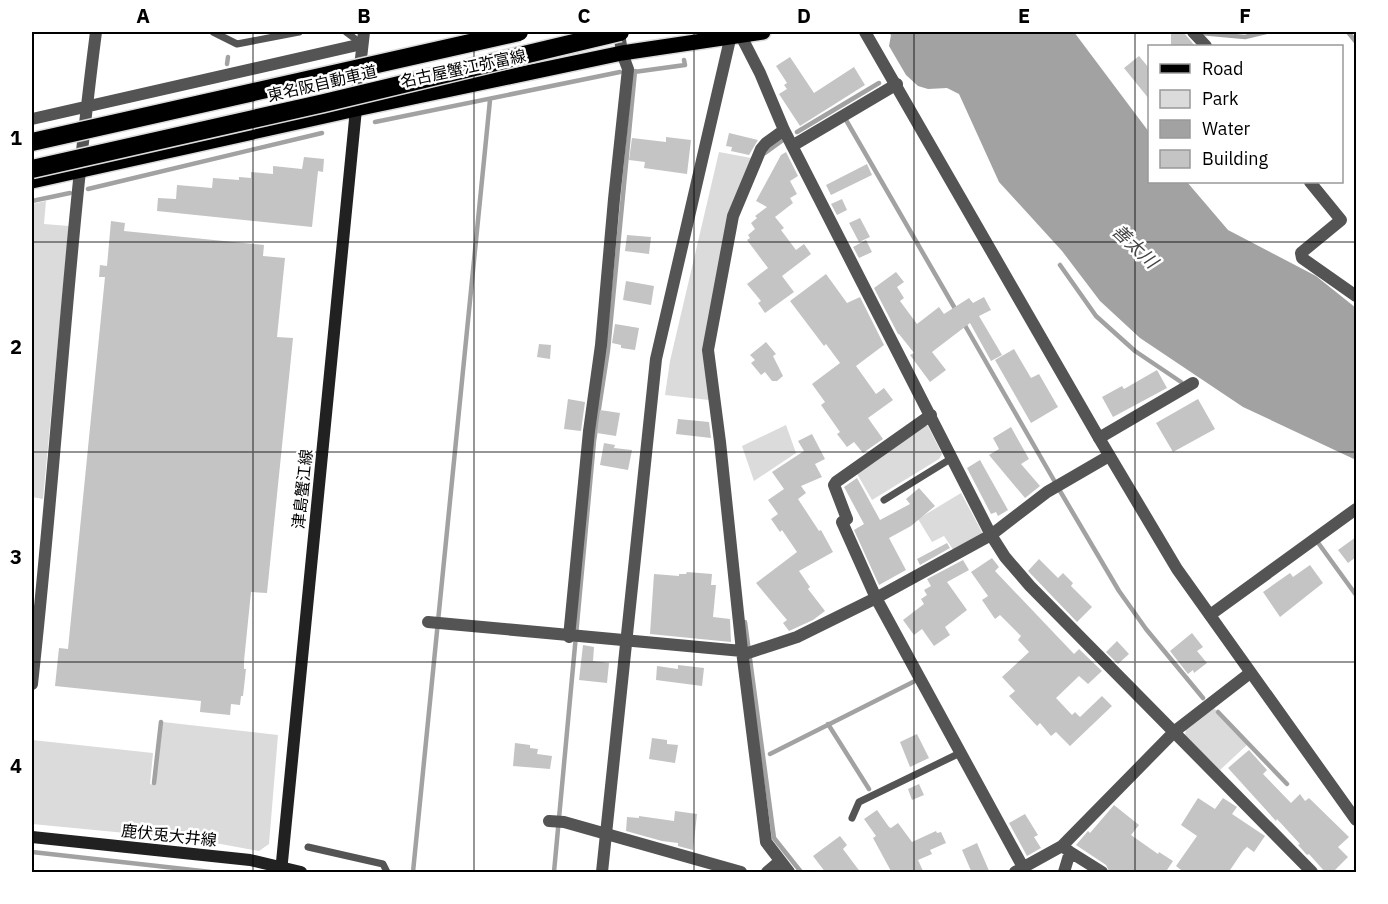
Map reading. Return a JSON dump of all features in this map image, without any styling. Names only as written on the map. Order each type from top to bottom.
[{"type":"highway","name":"東名阪自動車道","points":[[32,142],[519,32]]},
{"type":"highway","name":"東名阪自動車道","points":[[32,169],[324,103],[619,32]]},
{"type":"main road","name":"名古屋蟹江弥富線","points":[[32,181],[622,53],[763,32]]},
{"type":"main road","name":"津島蟹江線","points":[[282,870],[356,109]]},
{"type":"main road","name":"鹿伏兎大井線","points":[[32,837],[250,860],[301,873]]},
{"type":"street","points":[[32,684],[37,581],[86,107],[96,32]]},
{"type":"street","points":[[568,637],[589,431],[601,345],[628,69],[622,53],[619,32]]},
{"type":"street","points":[[865,32],[1109,456],[1177,569],[1356,820]]},
{"type":"street","points":[[1193,32],[1205,45]]},
{"type":"street","points":[[736,35],[760,73],[792,146],[991,535],[1005,557],[1030,586],[1175,731],[1312,873]]},
{"type":"street","points":[[602,873],[656,359],[736,35]]},
{"type":"street","points":[[32,119],[363,38],[356,109]]},
{"type":"street","points":[[792,146],[897,84]]},
{"type":"street","points":[[784,130],[761,149],[733,216],[708,350],[747,652],[766,842],[789,873]]},
{"type":"street","points":[[1311,183],[1341,220],[1301,253],[1302,258],[1356,296]]},
{"type":"street","points":[[1099,438],[1193,382]]},
{"type":"street","points":[[931,415],[834,485],[847,519],[842,522],[876,598],[960,753],[1019,871],[1066,849],[1175,731],[1250,673]]},
{"type":"street","points":[[433,623],[747,652],[797,638],[876,598],[991,535],[1047,492],[1109,456]]},
{"type":"street","points":[[1210,615],[1356,509]]},
{"type":"street","points":[[549,821],[564,822],[741,873]]},
{"type":"street","points":[[1064,873],[1066,849]]},
{"type":"street","points":[[1066,849],[1102,873]]},
{"type":"street","points":[[767,873],[780,861]]},
{"type":"lane","points":[[213,32],[237,44],[299,32]]},
{"type":"lane","points":[[346,32],[363,38]]},
{"type":"lane","points":[[884,500],[952,458]]},
{"type":"lane","points":[[852,818],[859,802],[960,753]]},
{"type":"lane","points":[[308,847],[383,864],[387,873]]},
{"type":"green space","points":[[719,152],[751,158],[705,350],[709,400],[665,395],[670,361]]},
{"type":"green space","points":[[46,201],[44,224],[69,226],[43,499],[32,497],[32,204]]},
{"type":"green space","points":[[786,425],[796,453],[754,481],[742,446]]},
{"type":"green space","points":[[921,425],[928,426],[942,454],[939,459],[872,500],[856,472]]},
{"type":"green space","points":[[961,493],[983,534],[954,551],[944,536],[932,542],[918,519]]},
{"type":"green space","points":[[1214,708],[1248,744],[1220,770],[1185,735],[1186,729]]},
{"type":"green space","points":[[163,722],[278,735],[269,844],[259,851],[199,840],[32,824],[32,740],[153,753],[150,784],[155,785]]},
{"type":"water","name":"善太川","points":[[888,32],[1074,32],[1148,131],[1148,183],[1188,183],[1228,230],[1316,276],[1356,308],[1356,460],[1243,407],[1140,338],[1100,301],[1062,251],[999,182],[959,94],[947,88],[928,89],[918,86],[906,75],[889,46],[891,35]]},
{"type":"building","points":[[1171,33],[1185,34],[1194,45],[1171,45]]},
{"type":"building","points":[[1139,56],[1148,67],[1148,98],[1124,68]]},
{"type":"building","points":[[790,57],[814,93],[854,67],[865,85],[800,126],[779,94],[787,89],[784,85],[787,83],[776,66]]},
{"type":"building","points":[[729,133],[758,140],[749,155],[731,151],[732,147],[726,146]]},
{"type":"building","points":[[666,137],[691,140],[687,174],[644,168],[645,162],[629,160],[632,138],[666,142]]},
{"type":"building","points":[[786,152],[798,176],[790,181],[797,194],[790,198],[793,203],[775,217],[784,228],[781,230],[796,250],[804,244],[811,254],[782,276],[794,292],[765,313],[758,303],[761,301],[747,284],[768,268],[747,240],[750,238],[748,235],[755,229],[751,223],[757,218],[755,216],[767,207],[756,201],[781,155]]},
{"type":"building","points":[[304,157],[324,159],[323,172],[318,171],[312,227],[157,211],[158,198],[176,199],[177,185],[212,188],[213,178],[239,180],[239,177],[251,178],[251,172],[273,174],[273,166],[302,169]]},
{"type":"building","points":[[867,164],[872,175],[831,195],[826,185]]},
{"type":"building","points":[[842,199],[847,210],[837,215],[831,204]]},
{"type":"building","points":[[860,218],[870,237],[859,242],[849,223]]},
{"type":"building","points":[[111,221],[125,223],[124,231],[264,245],[263,256],[285,258],[277,337],[293,338],[267,593],[251,592],[243,696],[241,696],[240,705],[231,704],[230,715],[200,712],[201,701],[55,686],[59,648],[68,649],[105,277],[99,277],[100,265],[107,266]]},
{"type":"building","points":[[627,235],[651,237],[649,254],[625,251]]},
{"type":"building","points":[[866,240],[872,252],[859,258],[853,247]]},
{"type":"building","points":[[896,272],[904,282],[897,287],[904,298],[900,301],[917,324],[939,307],[944,314],[969,298],[973,303],[984,297],[991,310],[979,316],[1002,355],[991,361],[970,323],[932,352],[946,370],[930,382],[910,355],[914,353],[898,334],[874,288]]},
{"type":"building","points":[[826,274],[847,303],[860,297],[884,345],[856,366],[876,394],[884,388],[893,400],[868,418],[883,439],[863,453],[854,442],[847,447],[837,434],[840,432],[821,405],[825,402],[812,384],[840,363],[790,301]]},
{"type":"building","points":[[626,281],[654,286],[651,305],[623,300]]},
{"type":"building","points":[[615,324],[639,328],[635,350],[621,348],[621,345],[612,343]]},
{"type":"building","points":[[766,342],[776,354],[773,356],[783,376],[777,381],[772,381],[765,372],[761,375],[751,363],[755,360],[750,355]]},
{"type":"building","points":[[539,344],[551,345],[550,359],[537,357]]},
{"type":"building","points":[[1014,349],[1031,378],[1039,374],[1058,407],[1031,423],[995,360]]},
{"type":"building","points":[[1157,370],[1167,388],[1113,417],[1102,397],[1122,386],[1124,389]]},
{"type":"building","points":[[568,399],[585,402],[581,431],[564,429]]},
{"type":"building","points":[[1198,399],[1215,429],[1173,452],[1156,423]]},
{"type":"building","points":[[600,410],[620,413],[616,436],[597,433]]},
{"type":"building","points":[[678,419],[709,422],[711,438],[676,434]]},
{"type":"building","points":[[1011,427],[1029,459],[1021,464],[1040,486],[1025,498],[989,455],[999,449],[993,438]]},
{"type":"building","points":[[812,434],[825,459],[815,464],[822,477],[801,486],[806,493],[798,499],[819,531],[821,530],[833,552],[799,571],[810,587],[808,589],[825,611],[813,620],[789,631],[783,623],[787,620],[756,583],[797,552],[782,530],[780,532],[771,519],[778,514],[768,500],[784,489],[772,472],[804,451],[798,441]]},
{"type":"building","points":[[604,443],[615,445],[614,448],[632,450],[628,470],[600,465]]},
{"type":"building","points":[[980,460],[1008,510],[998,516],[996,512],[991,514],[967,468]]},
{"type":"building","points":[[857,478],[880,520],[910,504],[906,499],[919,488],[935,506],[911,526],[889,538],[906,570],[879,585],[854,530],[864,524],[844,487]]},
{"type":"building","points":[[1356,537],[1356,557],[1348,563],[1338,550]]},
{"type":"building","points":[[947,543],[950,548],[920,565],[917,559]]},
{"type":"building","points":[[992,558],[999,567],[995,571],[1074,654],[1079,649],[1102,671],[1088,684],[1079,676],[1056,698],[1072,715],[1075,712],[1080,717],[1102,696],[1112,706],[1070,746],[1056,732],[1051,736],[1040,723],[1037,726],[1009,696],[1015,691],[1002,677],[1029,652],[1018,640],[1021,636],[1000,615],[995,619],[982,600],[988,596],[971,572]]},
{"type":"building","points":[[1039,559],[1058,578],[1063,573],[1073,583],[1071,586],[1092,607],[1077,622],[1028,571]]},
{"type":"building","points":[[963,560],[969,570],[947,582],[967,610],[945,627],[950,635],[934,646],[922,629],[914,635],[903,620],[924,604],[921,599],[927,595],[924,590],[931,586],[927,579]]},
{"type":"building","points":[[1310,565],[1323,583],[1280,617],[1263,592],[1290,573],[1293,577]]},
{"type":"building","points":[[687,572],[712,574],[711,585],[716,585],[713,617],[730,619],[731,642],[650,634],[654,574],[679,576]]},
{"type":"building","points":[[1192,633],[1203,647],[1197,651],[1207,663],[1194,673],[1193,670],[1188,674],[1170,651]]},
{"type":"building","points":[[1117,641],[1129,654],[1118,664],[1106,652]]},
{"type":"building","points":[[583,645],[594,647],[593,661],[609,663],[607,683],[579,680]]},
{"type":"building","points":[[678,665],[704,668],[702,686],[656,680],[657,666],[678,669]]},
{"type":"building","points":[[917,734],[929,758],[910,767],[900,742]]},
{"type":"building","points":[[652,738],[667,740],[667,744],[678,745],[675,763],[649,759]]},
{"type":"building","points":[[515,743],[530,745],[530,748],[538,749],[537,754],[552,756],[550,769],[513,766]]},
{"type":"building","points":[[1249,750],[1267,770],[1263,774],[1291,803],[1300,794],[1305,801],[1309,798],[1349,837],[1338,847],[1348,857],[1332,873],[1326,873],[1309,854],[1307,855],[1298,845],[1300,844],[1228,768]]},
{"type":"building","points":[[919,784],[924,795],[912,800],[908,789]]},
{"type":"building","points":[[1198,798],[1215,809],[1223,798],[1237,807],[1232,814],[1265,836],[1254,852],[1247,847],[1243,851],[1228,873],[1185,873],[1176,866],[1197,836],[1181,825]]},
{"type":"building","points":[[1114,805],[1139,825],[1131,835],[1158,854],[1159,852],[1173,861],[1165,873],[1110,873],[1106,865],[1076,845],[1088,831],[1090,833]]},
{"type":"building","points":[[877,810],[889,827],[898,823],[912,842],[936,831],[941,832],[946,843],[930,850],[932,854],[918,860],[924,873],[892,873],[873,838],[876,836],[864,819]]},
{"type":"building","points":[[675,811],[697,814],[693,850],[678,846],[678,843],[626,831],[627,817],[639,818],[639,816],[674,821]]},
{"type":"building","points":[[1025,814],[1038,835],[1034,837],[1041,848],[1027,856],[1009,823]]},
{"type":"building","points":[[840,836],[847,845],[843,849],[861,873],[826,873],[813,856]]},
{"type":"building","points":[[977,843],[990,873],[972,873],[962,850]]},
{"type":"waterway","points":[[1201,33],[1245,37],[1266,32]]},
{"type":"waterway","points":[[1348,32],[1356,42]]},
{"type":"waterway","points":[[227,64],[228,57]]},
{"type":"waterway","points":[[634,72],[685,65],[684,60]]},
{"type":"waterway","points":[[554,872],[594,441],[608,350],[635,71]]},
{"type":"waterway","points":[[375,122],[620,72]]},
{"type":"waterway","points":[[797,132],[879,83]]},
{"type":"waterway","points":[[413,872],[490,100]]},
{"type":"waterway","points":[[846,120],[957,312]]},
{"type":"waterway","points":[[88,189],[322,133]]},
{"type":"waterway","points":[[765,153],[783,140]]},
{"type":"waterway","points":[[32,201],[70,193]]},
{"type":"waterway","points":[[1060,265],[1096,316],[1135,351],[1181,382]]},
{"type":"waterway","points":[[963,322],[1055,482]]},
{"type":"waterway","points":[[1060,491],[1119,591],[1146,629],[1203,698]]},
{"type":"waterway","points":[[1319,544],[1356,595]]},
{"type":"waterway","points":[[745,622],[774,838],[801,872]]},
{"type":"waterway","points":[[770,754],[915,681]]},
{"type":"waterway","points":[[1218,712],[1287,784]]},
{"type":"waterway","points":[[154,783],[161,722]]},
{"type":"waterway","points":[[828,724],[869,789]]},
{"type":"waterway","points":[[32,852],[211,872]]}]
